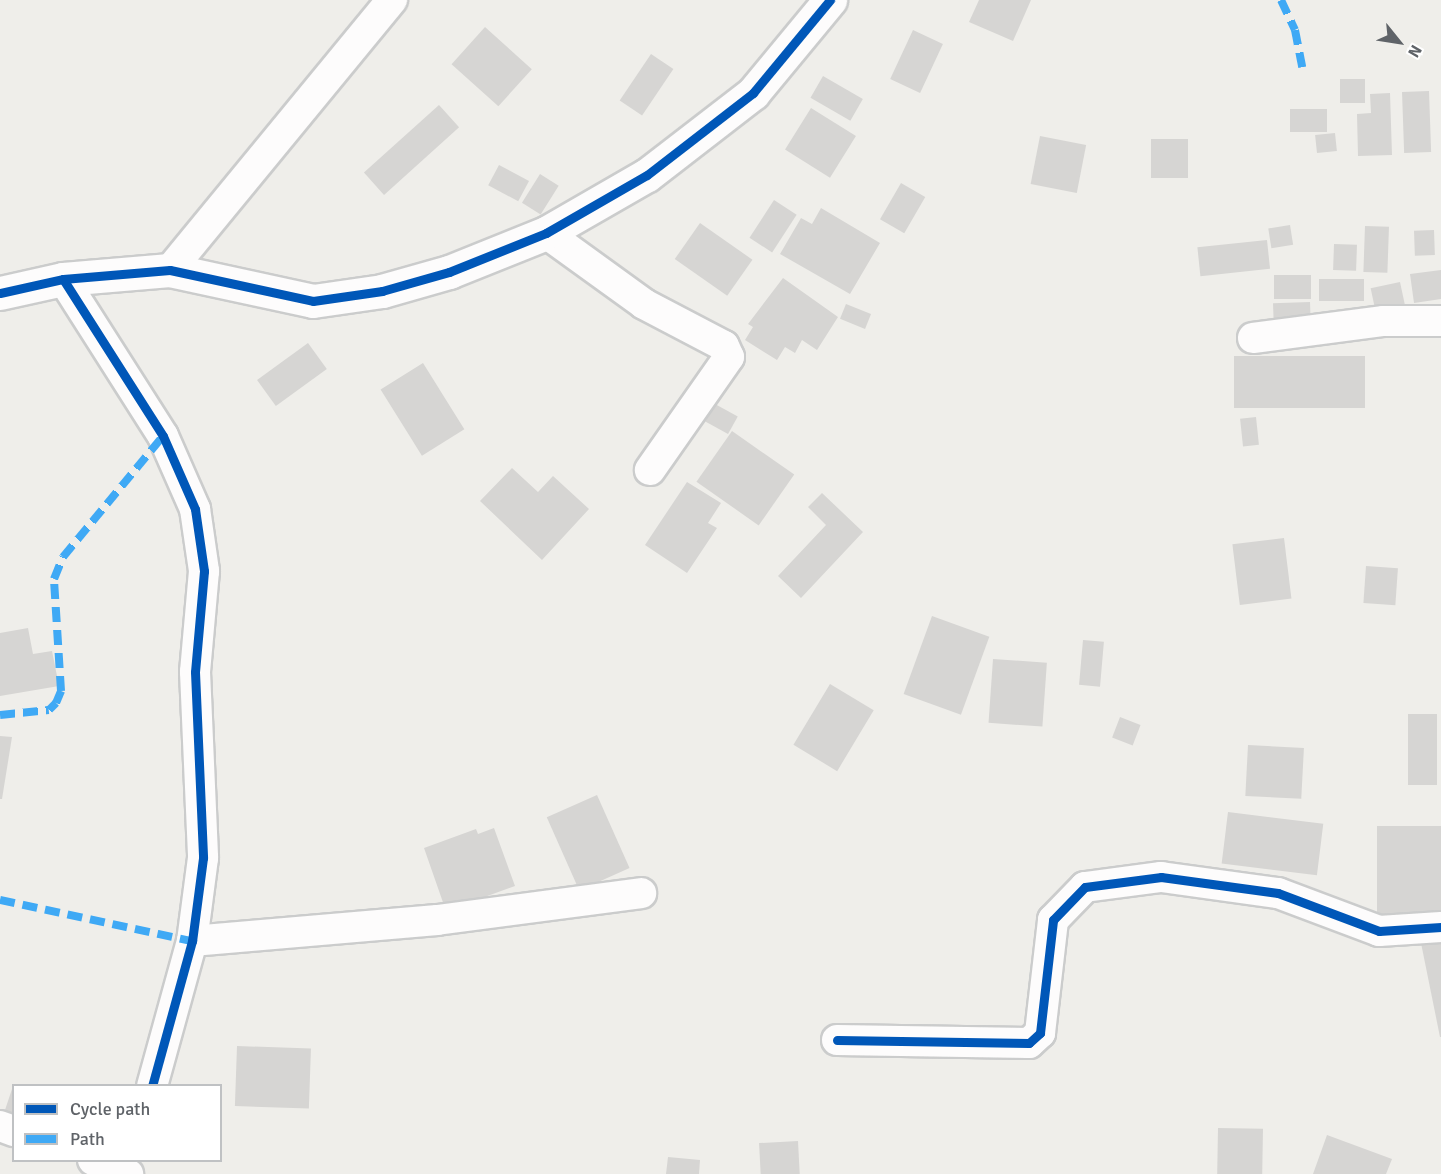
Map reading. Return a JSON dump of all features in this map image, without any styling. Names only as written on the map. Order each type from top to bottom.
[{"type":"street","points":[[170,270],[392,0]]},
{"type":"street","points":[[0,293],[63,279],[170,270],[313,301],[382,291],[449,272],[546,233],[647,175],[745,100],[830,0]]},
{"type":"street","points":[[546,233],[644,304],[724,346],[729,357],[650,470]]},
{"type":"street","points":[[63,279],[164,436],[195,509],[204,571],[195,672],[203,858],[192,941],[153,1084]]},
{"type":"street","points":[[1253,338],[1384,321],[1441,321]]},
{"type":"street","points":[[837,1040],[1029,1043],[1040,1033],[1053,920],[1084,887],[1161,877],[1278,893],[1379,931],[1441,927]]},
{"type":"street","points":[[192,941],[437,920],[641,893]]},
{"type":"street","points":[[96,1162],[128,1174]]},
{"type":"building","points":[[979,0],[1031,0],[1013,41],[969,22]]},
{"type":"building","points":[[485,27],[532,69],[498,106],[452,64]]},
{"type":"building","points":[[913,30],[943,44],[920,93],[890,79]]},
{"type":"building","points":[[651,54],[673,69],[642,116],[620,100]]},
{"type":"building","points":[[823,76],[863,99],[850,121],[810,98]]},
{"type":"building","points":[[1340,79],[1365,79],[1365,103],[1340,103]]},
{"type":"building","points":[[1429,91],[1431,152],[1404,153],[1402,92]]},
{"type":"building","points":[[1390,93],[1392,155],[1358,156],[1357,114],[1371,113],[1370,94]]},
{"type":"building","points":[[439,105],[459,127],[384,195],[364,173]]},
{"type":"building","points":[[811,108],[856,136],[830,178],[785,150]]},
{"type":"building","points":[[1290,109],[1327,109],[1327,132],[1290,132]]},
{"type":"building","points":[[1335,133],[1337,151],[1317,153],[1315,135]]},
{"type":"building","points":[[1040,136],[1086,145],[1077,193],[1031,184]]},
{"type":"building","points":[[1151,139],[1188,139],[1188,178],[1151,178]]},
{"type":"building","points":[[499,165],[529,181],[518,201],[488,185]]},
{"type":"building","points":[[540,174],[559,186],[541,214],[522,203]]},
{"type":"building","points":[[901,183],[925,197],[904,233],[880,219]]},
{"type":"building","points":[[774,200],[797,215],[772,252],[749,238]]},
{"type":"building","points":[[821,208],[880,243],[850,294],[780,254],[801,218],[812,224]]},
{"type":"building","points":[[700,223],[752,260],[727,296],[675,259]]},
{"type":"building","points":[[1290,225],[1293,245],[1271,248],[1268,228]]},
{"type":"building","points":[[1365,226],[1389,227],[1387,273],[1363,272]]},
{"type":"building","points":[[1434,230],[1435,255],[1415,256],[1414,231]]},
{"type":"building","points":[[1267,240],[1270,269],[1200,276],[1197,247]]},
{"type":"building","points":[[1334,244],[1357,245],[1356,271],[1333,270]]},
{"type":"building","points":[[1441,270],[1441,299],[1414,303],[1410,274]]},
{"type":"building","points":[[1274,275],[1311,275],[1311,299],[1274,299]]},
{"type":"building","points":[[783,278],[838,317],[817,350],[802,340],[795,353],[785,347],[777,360],[745,340],[753,327],[748,324]]},
{"type":"building","points":[[1319,279],[1364,279],[1364,301],[1319,301]]},
{"type":"building","points":[[1400,282],[1406,311],[1377,318],[1371,288]]},
{"type":"building","points":[[1310,302],[1311,325],[1274,326],[1273,303]]},
{"type":"building","points":[[846,304],[871,314],[865,329],[840,319]]},
{"type":"building","points":[[308,343],[327,369],[276,406],[257,380]]},
{"type":"building","points":[[1234,356],[1365,356],[1365,408],[1234,408]]},
{"type":"building","points":[[423,363],[464,429],[422,456],[381,389]]},
{"type":"building","points":[[715,404],[738,417],[728,434],[705,421]]},
{"type":"building","points":[[1256,417],[1259,445],[1243,447],[1240,419]]},
{"type":"building","points":[[732,431],[794,475],[759,525],[696,482]]},
{"type":"building","points":[[512,468],[538,492],[553,476],[589,509],[542,560],[480,501]]},
{"type":"building","points":[[687,482],[721,503],[708,523],[717,528],[687,573],[645,545]]},
{"type":"building","points":[[822,493],[863,532],[801,598],[778,576],[826,525],[808,507]]},
{"type":"building","points":[[1284,538],[1291,599],[1240,605],[1232,544]]},
{"type":"building","points":[[1366,566],[1398,568],[1395,605],[1363,603]]},
{"type":"building","points":[[932,616],[989,637],[961,715],[904,694]]},
{"type":"building","points":[[28,628],[33,654],[52,651],[59,686],[0,696],[0,633]]},
{"type":"building","points":[[1083,640],[1104,642],[1100,687],[1079,685]]},
{"type":"building","points":[[993,659],[1047,663],[1042,727],[989,723]]},
{"type":"building","points":[[830,684],[874,710],[837,771],[793,745]]},
{"type":"building","points":[[1408,714],[1437,714],[1437,785],[1408,785]]},
{"type":"building","points":[[1120,717],[1141,725],[1133,745],[1112,738]]},
{"type":"building","points":[[0,736],[12,737],[2,799],[0,799]]},
{"type":"building","points":[[1248,745],[1304,748],[1301,799],[1245,796]]},
{"type":"building","points":[[597,795],[630,868],[579,890],[547,817]]},
{"type":"building","points":[[1228,812],[1323,824],[1317,875],[1222,864]]},
{"type":"building","points":[[1377,826],[1441,826],[1441,919],[1377,919]]},
{"type":"building","points":[[494,828],[515,886],[446,911],[424,848],[476,829],[478,834]]},
{"type":"building","points":[[1441,939],[1441,1037],[1440,1037],[1421,943]]},
{"type":"building","points":[[237,1046],[311,1049],[309,1109],[235,1106]]},
{"type":"building","points":[[12,1089],[12,1128],[0,1125]]},
{"type":"building","points":[[1218,1128],[1263,1129],[1262,1174],[1217,1174]]},
{"type":"building","points":[[1327,1135],[1392,1159],[1386,1174],[1313,1174]]},
{"type":"building","points":[[798,1141],[800,1174],[761,1174],[759,1143]]},
{"type":"building","points":[[668,1157],[700,1160],[699,1174],[666,1174]]},
{"type":"marked path","points":[[1281,0],[1295,30],[1302,67]]},
{"type":"marked path","points":[[0,715],[49,710],[56,703],[61,691],[54,579],[63,557],[163,436]]},
{"type":"marked path","points":[[0,900],[192,941]]},
{"type":"cycle path","points":[[0,293],[63,279],[170,270],[313,301],[382,291],[449,272],[546,233],[647,175],[753,93],[830,0]]},
{"type":"cycle path","points":[[63,279],[163,436],[195,509],[204,571],[195,672],[203,858],[192,941],[153,1084]]},
{"type":"cycle path","points":[[837,1040],[1029,1043],[1040,1033],[1053,920],[1085,887],[1161,877],[1278,893],[1379,931],[1441,927]]}]
